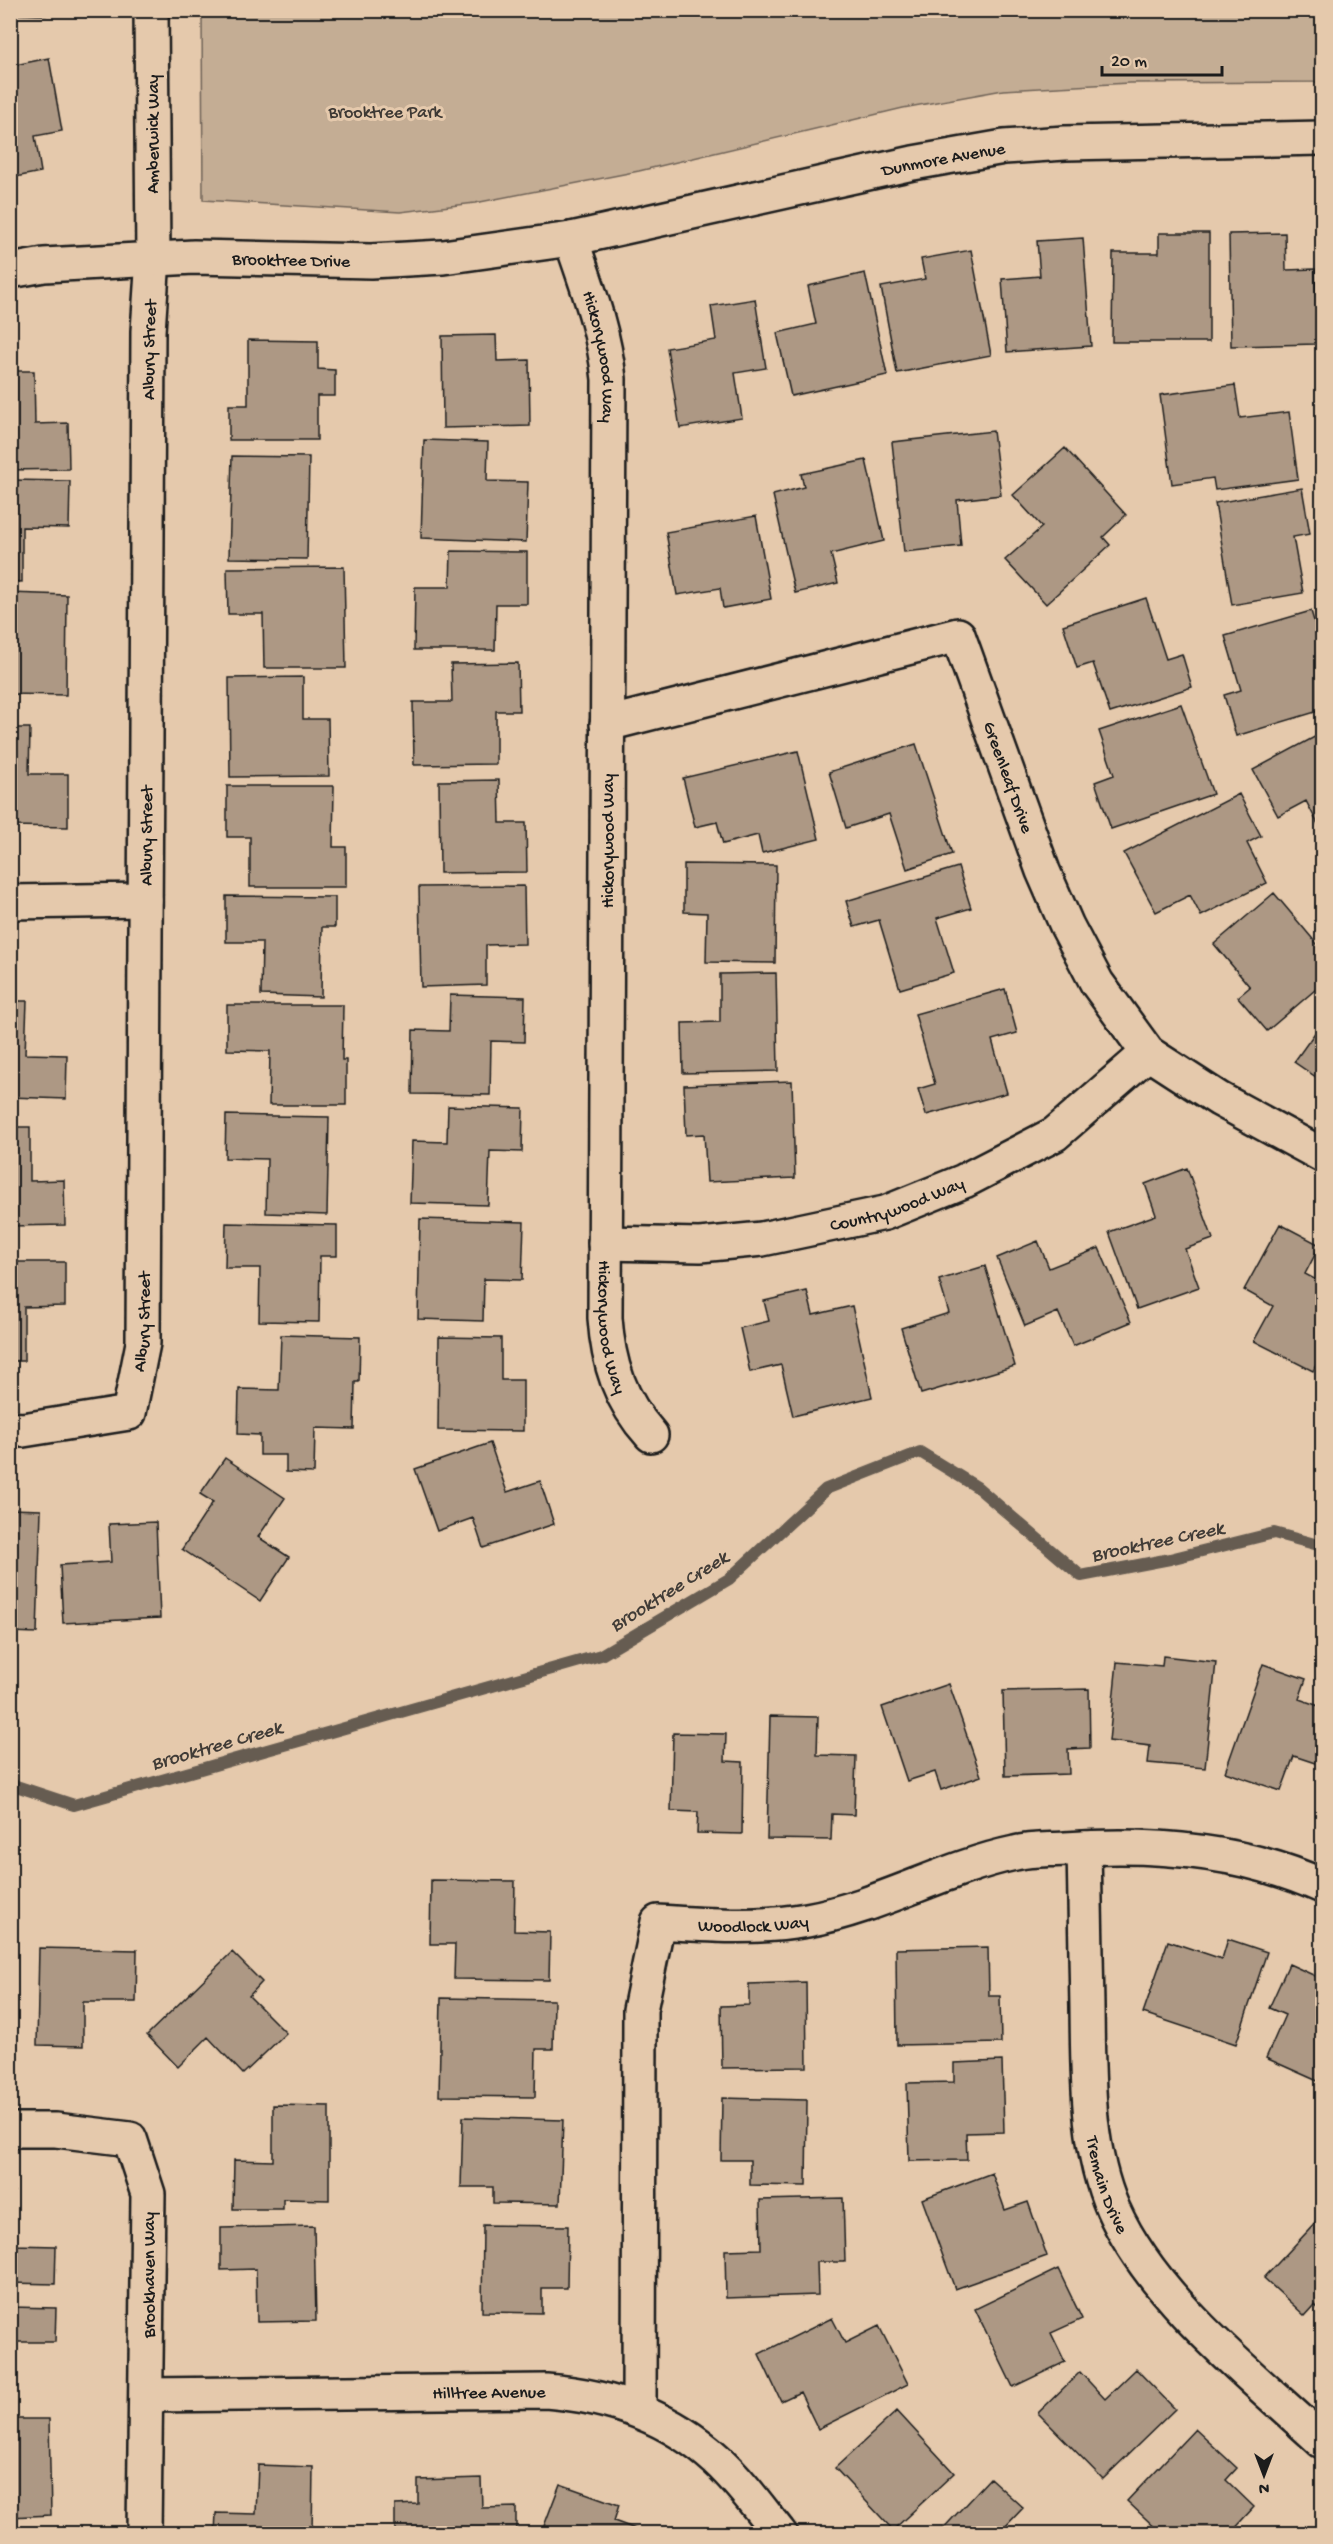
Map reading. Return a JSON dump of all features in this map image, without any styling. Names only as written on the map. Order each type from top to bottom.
[{"type":"street","name":"Amberwick Way","points":[[151,10],[153,258]]},
{"type":"street","name":"Dunmore Avenue","points":[[571,239],[913,163],[1004,147],[1065,143],[1323,138]]},
{"type":"street","name":"Brooktree Drive","points":[[10,271],[44,265],[153,258],[371,261],[442,257],[571,239]]},
{"type":"street","name":"Hickorywood Way","points":[[571,239],[600,324],[609,379],[605,1242],[607,1347],[614,1376],[627,1402],[651,1436]]},
{"type":"street","name":"Albury Street","points":[[10,1430],[23,1430],[129,1413],[143,1343],[148,343],[153,258]]},
{"type":"street","name":"Greenleaf Drive","points":[[607,724],[958,635],[1043,871],[1067,926],[1097,983],[1148,1053],[1219,1099],[1323,1155]]},
{"type":"street","points":[[10,902],[145,900]]},
{"type":"street","name":"Countrywood Way","points":[[605,1242],[700,1245],[762,1239],[885,1213],[964,1181],[1055,1134],[1148,1053]]},
{"type":"street","name":"Woodlock Way","points":[[639,2410],[640,2010],[658,1922],[754,1927],[809,1919],[864,1905],[963,1868],[1016,1852],[1084,1848],[1179,1850],[1248,1861],[1323,1886]]},
{"type":"street","name":"Tremain Drive","points":[[1084,1848],[1088,2045],[1094,2147],[1113,2209],[1144,2262],[1176,2303],[1323,2441]]},
{"type":"street","name":"Brookhaven Way","points":[[10,2130],[56,2130],[130,2139],[148,2194],[144,2534]]},
{"type":"street","name":"Hilltree Avenue","points":[[147,2396],[546,2391],[575,2393],[605,2399],[639,2410],[669,2424],[695,2441],[718,2461],[780,2534]]},
{"type":"green space","name":"Brooktree Park","points":[[202,11],[1322,11],[1322,82],[1129,83],[1003,90],[903,108],[639,171],[475,203],[400,212],[203,200]]},
{"type":"building","points":[[10,10],[46,10],[46,15],[10,14]]},
{"type":"building","points":[[49,58],[62,131],[35,136],[41,172],[10,178],[10,66]]},
{"type":"building","points":[[1159,233],[1209,233],[1209,342],[1112,342],[1113,253],[1159,253]]},
{"type":"building","points":[[1285,233],[1286,270],[1315,269],[1317,344],[1231,346],[1229,234]]},
{"type":"building","points":[[1083,238],[1091,346],[1007,352],[1002,279],[1040,276],[1037,241]]},
{"type":"building","points":[[971,250],[991,355],[897,373],[881,287],[925,279],[921,259]]},
{"type":"building","points":[[865,273],[887,375],[791,396],[777,333],[816,324],[808,286]]},
{"type":"building","points":[[755,299],[766,368],[735,373],[742,418],[680,428],[667,348],[716,340],[711,306]]},
{"type":"building","points":[[496,335],[497,361],[529,360],[530,426],[443,428],[442,336]]},
{"type":"building","points":[[248,340],[318,341],[318,369],[335,370],[335,396],[317,396],[317,440],[229,440],[229,405],[248,405]]},
{"type":"building","points":[[10,371],[34,371],[35,424],[68,423],[69,469],[10,470]]},
{"type":"building","points":[[1235,385],[1240,418],[1289,412],[1298,479],[1215,490],[1213,478],[1172,484],[1160,395]]},
{"type":"building","points":[[993,431],[1001,495],[957,500],[961,546],[904,552],[892,442]]},
{"type":"building","points":[[424,440],[488,442],[487,481],[528,482],[526,542],[421,538]]},
{"type":"building","points":[[1065,448],[1126,515],[1103,537],[1110,545],[1046,604],[1005,560],[1042,527],[1013,495]]},
{"type":"building","points":[[232,456],[309,457],[307,559],[229,558]]},
{"type":"building","points":[[866,460],[884,541],[831,554],[838,583],[795,593],[773,495],[804,487],[801,474]]},
{"type":"building","points":[[10,480],[70,481],[69,528],[22,527],[22,582],[10,581]]},
{"type":"building","points":[[1302,488],[1310,534],[1293,537],[1303,593],[1232,605],[1215,503]]},
{"type":"building","points":[[756,516],[771,599],[723,608],[720,588],[677,595],[666,532]]},
{"type":"building","points":[[451,551],[527,552],[527,604],[496,604],[495,650],[414,650],[415,587],[450,587]]},
{"type":"building","points":[[344,567],[346,668],[264,668],[263,614],[228,614],[227,568]]},
{"type":"building","points":[[10,593],[67,595],[66,695],[10,694]]},
{"type":"building","points":[[1146,598],[1166,659],[1182,654],[1192,687],[1110,713],[1093,663],[1077,668],[1063,625]]},
{"type":"building","points":[[1311,611],[1322,648],[1322,710],[1236,736],[1224,695],[1241,690],[1225,636]]},
{"type":"building","points":[[518,663],[519,711],[496,711],[496,764],[414,765],[413,702],[452,702],[451,664]]},
{"type":"building","points":[[303,677],[303,719],[328,719],[329,776],[230,777],[229,678]]},
{"type":"building","points":[[1181,704],[1213,794],[1111,829],[1095,782],[1114,775],[1099,731]]},
{"type":"building","points":[[10,728],[30,728],[29,774],[68,774],[68,827],[10,826]]},
{"type":"building","points":[[1322,733],[1322,832],[1306,801],[1278,816],[1253,770]]},
{"type":"building","points":[[916,744],[952,854],[907,869],[889,814],[846,828],[829,772]]},
{"type":"building","points":[[798,751],[819,839],[762,853],[758,835],[723,844],[717,822],[695,827],[683,778]]},
{"type":"building","points":[[499,780],[500,823],[526,823],[527,872],[440,873],[439,781]]},
{"type":"building","points":[[227,786],[334,786],[333,847],[346,847],[346,887],[250,887],[250,837],[227,837]]},
{"type":"building","points":[[1239,794],[1261,836],[1247,843],[1267,883],[1201,916],[1190,895],[1156,912],[1124,853]]},
{"type":"building","points":[[684,864],[776,865],[775,963],[706,962],[707,913],[684,912]]},
{"type":"building","points":[[958,867],[971,908],[937,918],[954,973],[900,989],[879,920],[854,927],[846,901]]},
{"type":"building","points":[[524,886],[525,944],[486,945],[486,985],[421,987],[419,887]]},
{"type":"building","points":[[1274,893],[1322,950],[1322,984],[1267,1031],[1238,997],[1250,987],[1214,944]]},
{"type":"building","points":[[226,896],[335,897],[335,927],[322,927],[321,997],[261,995],[262,942],[226,942]]},
{"type":"building","points":[[776,973],[778,1071],[683,1073],[682,1023],[720,1022],[720,974]]},
{"type":"building","points":[[1005,989],[1017,1033],[992,1040],[1007,1093],[926,1115],[918,1089],[935,1084],[915,1014]]},
{"type":"building","points":[[450,995],[525,997],[524,1042],[491,1041],[490,1095],[412,1094],[413,1030],[449,1031]]},
{"type":"building","points":[[10,1001],[27,1001],[25,1054],[67,1055],[66,1099],[10,1097]]},
{"type":"building","points":[[227,1005],[343,1005],[342,1060],[346,1060],[346,1105],[269,1105],[270,1051],[227,1050]]},
{"type":"building","points":[[1319,1027],[1322,1029],[1322,1081],[1294,1062]]},
{"type":"building","points":[[792,1081],[795,1178],[707,1182],[704,1134],[686,1135],[684,1085]]},
{"type":"building","points":[[448,1106],[523,1108],[522,1152],[490,1151],[488,1205],[410,1203],[412,1141],[447,1142]]},
{"type":"building","points":[[226,1115],[329,1117],[327,1215],[266,1213],[267,1159],[225,1158]]},
{"type":"building","points":[[10,1127],[30,1127],[30,1181],[64,1180],[65,1225],[10,1226]]},
{"type":"building","points":[[1187,1168],[1213,1239],[1185,1249],[1199,1287],[1137,1309],[1109,1232],[1156,1215],[1145,1184]]},
{"type":"building","points":[[420,1219],[524,1222],[522,1280],[484,1279],[483,1321],[418,1319]]},
{"type":"building","points":[[226,1223],[337,1225],[337,1256],[320,1256],[319,1322],[259,1321],[260,1268],[225,1268]]},
{"type":"building","points":[[1280,1224],[1320,1245],[1305,1274],[1322,1283],[1322,1353],[1313,1371],[1254,1341],[1273,1306],[1244,1290]]},
{"type":"building","points":[[1038,1241],[1049,1268],[1099,1248],[1131,1322],[1073,1346],[1058,1312],[1025,1326],[997,1258]]},
{"type":"building","points":[[10,1262],[65,1262],[65,1306],[24,1307],[24,1361],[10,1361]]},
{"type":"building","points":[[985,1266],[1015,1366],[921,1394],[901,1328],[949,1313],[939,1280]]},
{"type":"building","points":[[807,1291],[813,1315],[852,1306],[872,1397],[793,1416],[781,1365],[750,1372],[740,1328],[769,1321],[764,1301]]},
{"type":"building","points":[[281,1335],[360,1337],[359,1382],[355,1382],[354,1429],[315,1428],[314,1473],[286,1472],[286,1455],[260,1455],[260,1435],[238,1434],[239,1389],[279,1390]]},
{"type":"building","points":[[439,1337],[501,1338],[501,1380],[523,1380],[523,1431],[438,1430]]},
{"type":"building","points":[[490,1443],[507,1492],[540,1481],[554,1524],[483,1548],[473,1518],[437,1531],[415,1469]]},
{"type":"building","points":[[225,1458],[285,1498],[258,1537],[289,1557],[260,1601],[182,1549],[213,1502],[200,1494]]},
{"type":"building","points":[[10,1509],[41,1510],[37,1633],[10,1632]]},
{"type":"building","points":[[156,1522],[160,1618],[63,1623],[60,1565],[111,1562],[109,1524]]},
{"type":"building","points":[[1163,1656],[1216,1662],[1205,1768],[1148,1763],[1150,1746],[1109,1741],[1117,1662],[1162,1666]]},
{"type":"building","points":[[1263,1664],[1306,1679],[1299,1699],[1322,1707],[1322,1751],[1318,1764],[1294,1756],[1281,1791],[1225,1772]]},
{"type":"building","points":[[949,1684],[981,1776],[941,1790],[935,1772],[907,1781],[882,1707]]},
{"type":"building","points":[[1089,1689],[1090,1748],[1068,1749],[1069,1774],[1005,1776],[1003,1691]]},
{"type":"building","points":[[770,1716],[818,1717],[817,1755],[856,1756],[854,1815],[832,1814],[831,1840],[767,1839]]},
{"type":"building","points":[[673,1733],[726,1734],[725,1761],[743,1762],[742,1834],[697,1833],[698,1812],[671,1811]]},
{"type":"building","points":[[431,1880],[515,1881],[514,1931],[550,1932],[549,1980],[454,1979],[455,1944],[430,1944]]},
{"type":"building","points":[[1228,1939],[1267,1952],[1236,2044],[1143,2013],[1168,1941],[1222,1959]]},
{"type":"building","points":[[988,1947],[989,1996],[1000,1996],[1001,2043],[897,2045],[896,1949]]},
{"type":"building","points":[[39,1948],[137,1950],[136,2002],[83,2002],[83,2046],[37,2045]]},
{"type":"building","points":[[232,1952],[262,1982],[249,1996],[286,2033],[243,2074],[208,2037],[178,2067],[147,2035]]},
{"type":"building","points":[[1289,1964],[1322,1979],[1322,2083],[1266,2058],[1285,2015],[1269,2008]]},
{"type":"building","points":[[806,1982],[807,2067],[722,2068],[721,2006],[749,2005],[749,1984]]},
{"type":"building","points":[[441,1998],[554,2000],[553,2049],[536,2049],[535,2097],[439,2096]]},
{"type":"building","points":[[1002,2061],[1004,2132],[966,2133],[967,2160],[909,2161],[907,2083],[954,2082],[954,2063]]},
{"type":"building","points":[[722,2098],[807,2100],[806,2186],[750,2185],[750,2160],[721,2160]]},
{"type":"building","points":[[273,2105],[329,2106],[329,2200],[283,2199],[283,2209],[233,2209],[234,2160],[273,2161]]},
{"type":"building","points":[[463,2117],[563,2120],[560,2204],[493,2203],[493,2187],[461,2187]]},
{"type":"building","points":[[992,2173],[1005,2210],[1028,2202],[1047,2256],[955,2289],[922,2199]]},
{"type":"building","points":[[10,2192],[14,2192],[13,2245],[56,2246],[55,2284],[10,2283]]},
{"type":"building","points":[[843,2198],[845,2262],[817,2262],[818,2295],[726,2298],[725,2250],[761,2249],[760,2200]]},
{"type":"building","points":[[1322,2216],[1322,2313],[1315,2305],[1305,2316],[1264,2278]]},
{"type":"building","points":[[483,2225],[568,2226],[567,2288],[542,2288],[542,2313],[482,2312]]},
{"type":"building","points":[[314,2226],[316,2321],[257,2322],[256,2269],[221,2270],[221,2228]]},
{"type":"building","points":[[1058,2269],[1082,2319],[1051,2333],[1065,2362],[1013,2387],[975,2309]]},
{"type":"building","points":[[10,2307],[56,2308],[55,2342],[14,2342],[13,2397],[10,2397]]},
{"type":"building","points":[[832,2318],[845,2343],[879,2326],[908,2384],[818,2429],[800,2392],[781,2401],[759,2354]]},
{"type":"building","points":[[1136,2369],[1175,2409],[1103,2479],[1038,2413],[1080,2372],[1105,2399]]},
{"type":"building","points":[[897,2411],[954,2473],[893,2530],[835,2468]]},
{"type":"building","points":[[10,2419],[49,2419],[51,2515],[10,2517]]},
{"type":"building","points":[[1195,2429],[1237,2468],[1226,2480],[1254,2507],[1229,2534],[1162,2534],[1127,2501]]},
{"type":"building","points":[[258,2465],[313,2467],[312,2534],[215,2534],[216,2513],[256,2514]]},
{"type":"building","points":[[481,2478],[482,2508],[516,2507],[516,2534],[395,2534],[395,2505],[418,2504],[418,2480]]},
{"type":"building","points":[[990,2478],[1023,2508],[1003,2529],[1008,2534],[938,2534]]},
{"type":"building","points":[[560,2484],[619,2505],[614,2521],[641,2531],[640,2534],[541,2534]]},
{"type":"waterway","name":"Brooktree Creek","points":[[10,1784],[74,1805],[601,1655],[729,1579],[826,1489],[920,1452],[977,1487],[1081,1576],[1170,1559],[1274,1533],[1322,1546]]}]
